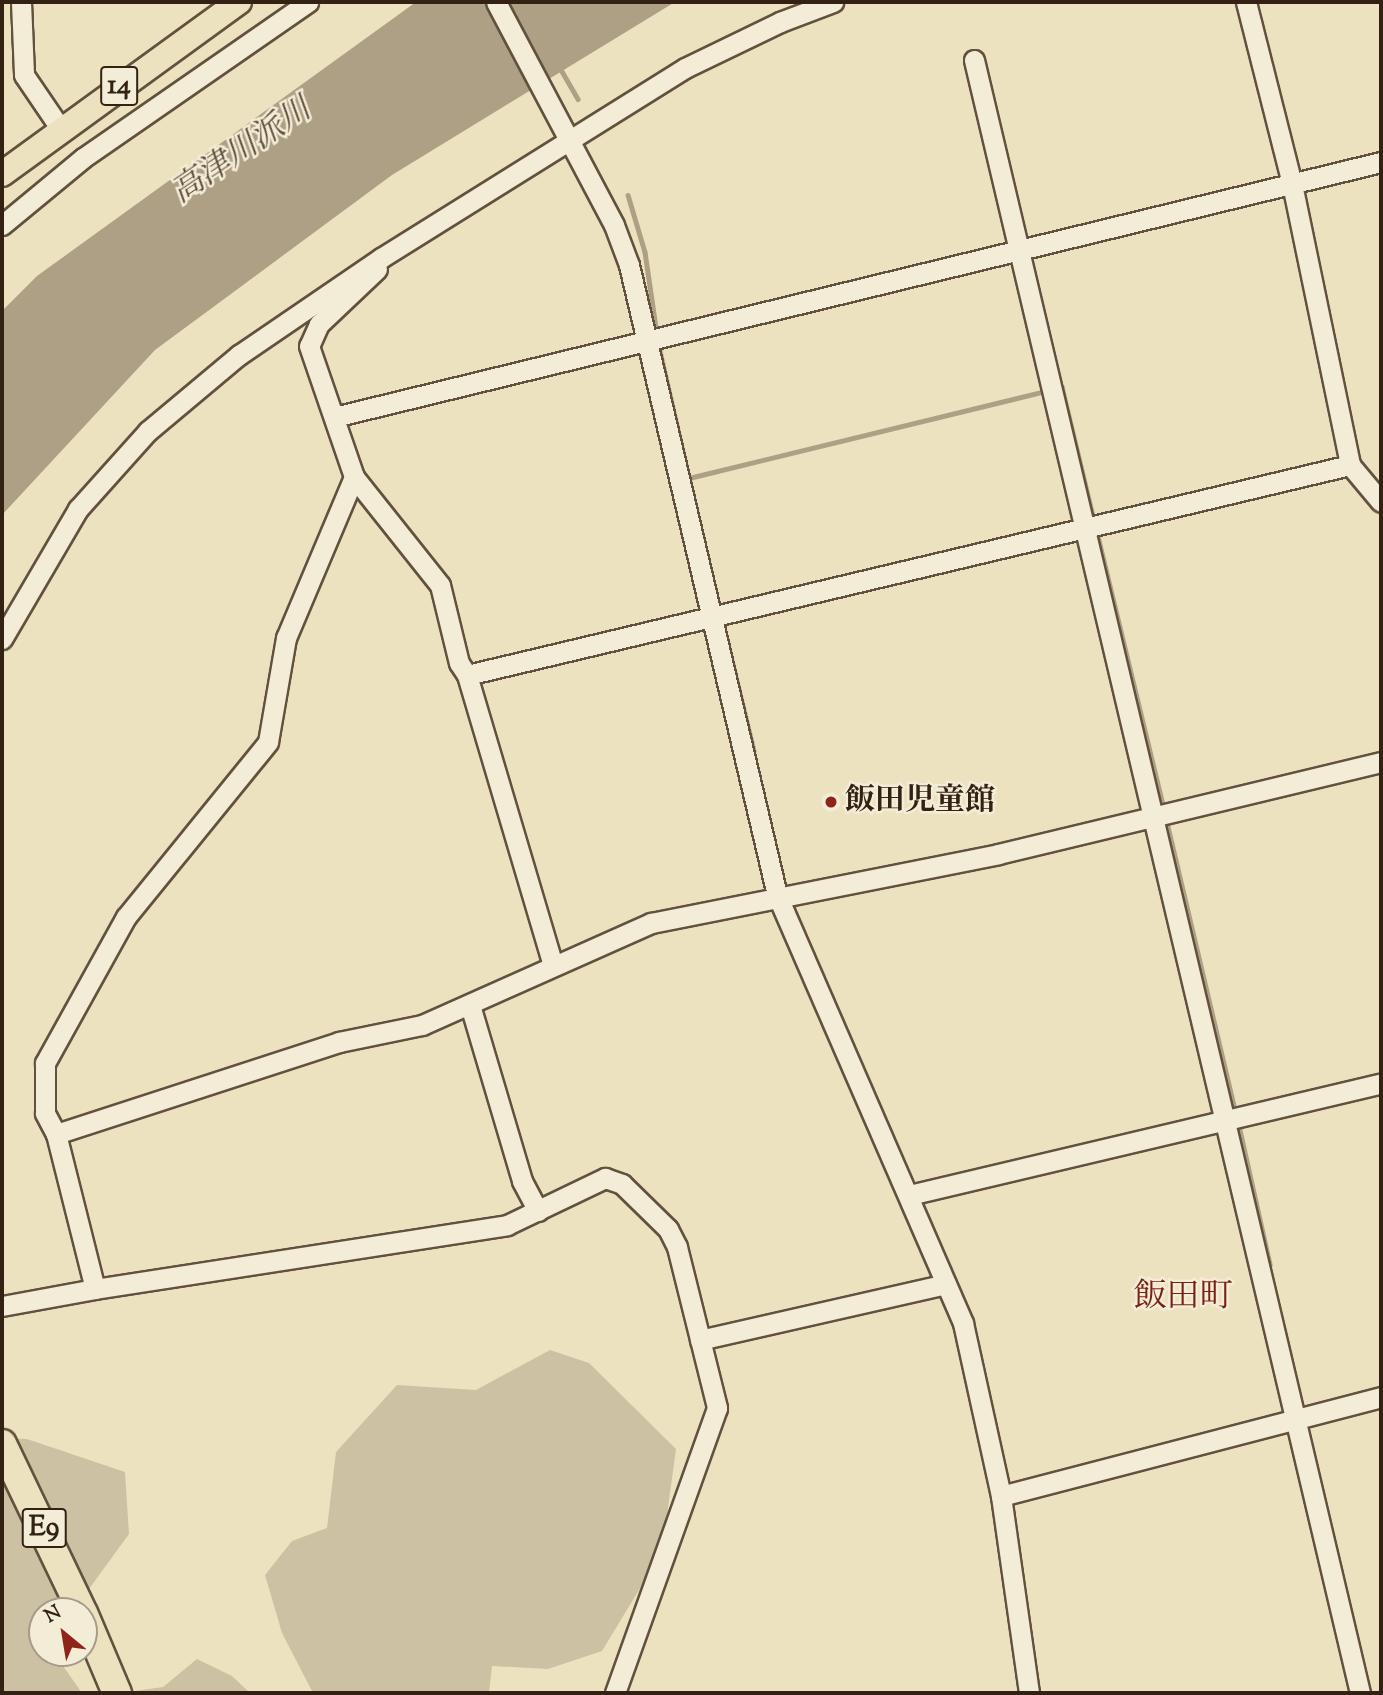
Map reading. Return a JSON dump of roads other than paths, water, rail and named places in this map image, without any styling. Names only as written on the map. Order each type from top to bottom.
[{"type":"highway","name":"E9","points":[[2,1444],[10,1475],[73,1597]]},
{"type":"highway","name":"E9","points":[[63,1582],[66,1597]]},
{"type":"highway","name":"E9","points":[[98,1648],[117,1693]]},
{"type":"highway","points":[[91,1667],[102,1693]]},
{"type":"main road","name":"14","points":[[2,174],[60,128],[239,2]]},
{"type":"street","points":[[21,2],[24,75],[60,128]]},
{"type":"street","points":[[2,225],[83,158],[308,2]]},
{"type":"street","points":[[496,2],[621,245],[777,895],[963,1324],[1001,1496],[1029,1693]]},
{"type":"street","points":[[2,639],[78,509],[148,431],[239,355],[566,134],[719,50],[833,2]]},
{"type":"street","points":[[1246,2],[1292,184],[1350,465],[1381,502]]},
{"type":"street","points":[[974,60],[1088,530],[1360,1693]]},
{"type":"street","points":[[334,418],[1381,162]]},
{"type":"street","points":[[381,258],[374,276],[319,324],[309,346],[355,477],[440,585],[459,663],[467,675],[553,966]]},
{"type":"street","points":[[467,675],[1088,530],[1350,465]]},
{"type":"street","points":[[95,1289],[56,1134],[45,1113],[45,1063],[126,917],[268,742],[286,638],[355,477]]},
{"type":"street","points":[[56,1134],[339,1042],[422,1025],[651,923],[777,895],[998,854],[1153,814],[1381,762]]},
{"type":"street","points":[[470,1005],[522,1181],[538,1211]]},
{"type":"street","points":[[909,1195],[1226,1123],[1381,1083]]},
{"type":"street","points":[[2,1306],[508,1225],[605,1178],[622,1184],[668,1229],[677,1247],[717,1408],[615,1693]]},
{"type":"street","points":[[700,1340],[946,1284]]},
{"type":"street","points":[[1001,1496],[1381,1397]]},
{"type":"water","name":"高津川派川","points":[[416,2],[675,2],[392,175],[155,350],[2,515],[2,311],[37,276]]},
{"type":"waterway","points":[[559,66],[578,99]]},
{"type":"waterway","points":[[628,195],[645,252],[657,334]]},
{"type":"waterway","points":[[658,342],[689,478],[1045,391]]},
{"type":"waterway","points":[[1057,388],[1062,387],[1094,520]]},
{"type":"waterway","points":[[689,478],[697,512]]},
{"type":"waterway","points":[[1097,532],[1164,810]]},
{"type":"waterway","points":[[727,640],[754,751]]},
{"type":"waterway","points":[[1166,818],[1236,1113]]},
{"type":"waterway","points":[[1238,1121],[1270,1264]]},
{"type":"place","name":"飯田児童館","points":[[831,802]]},
{"type":"district","name":"飯田町","points":[[1183,1299]]}]
